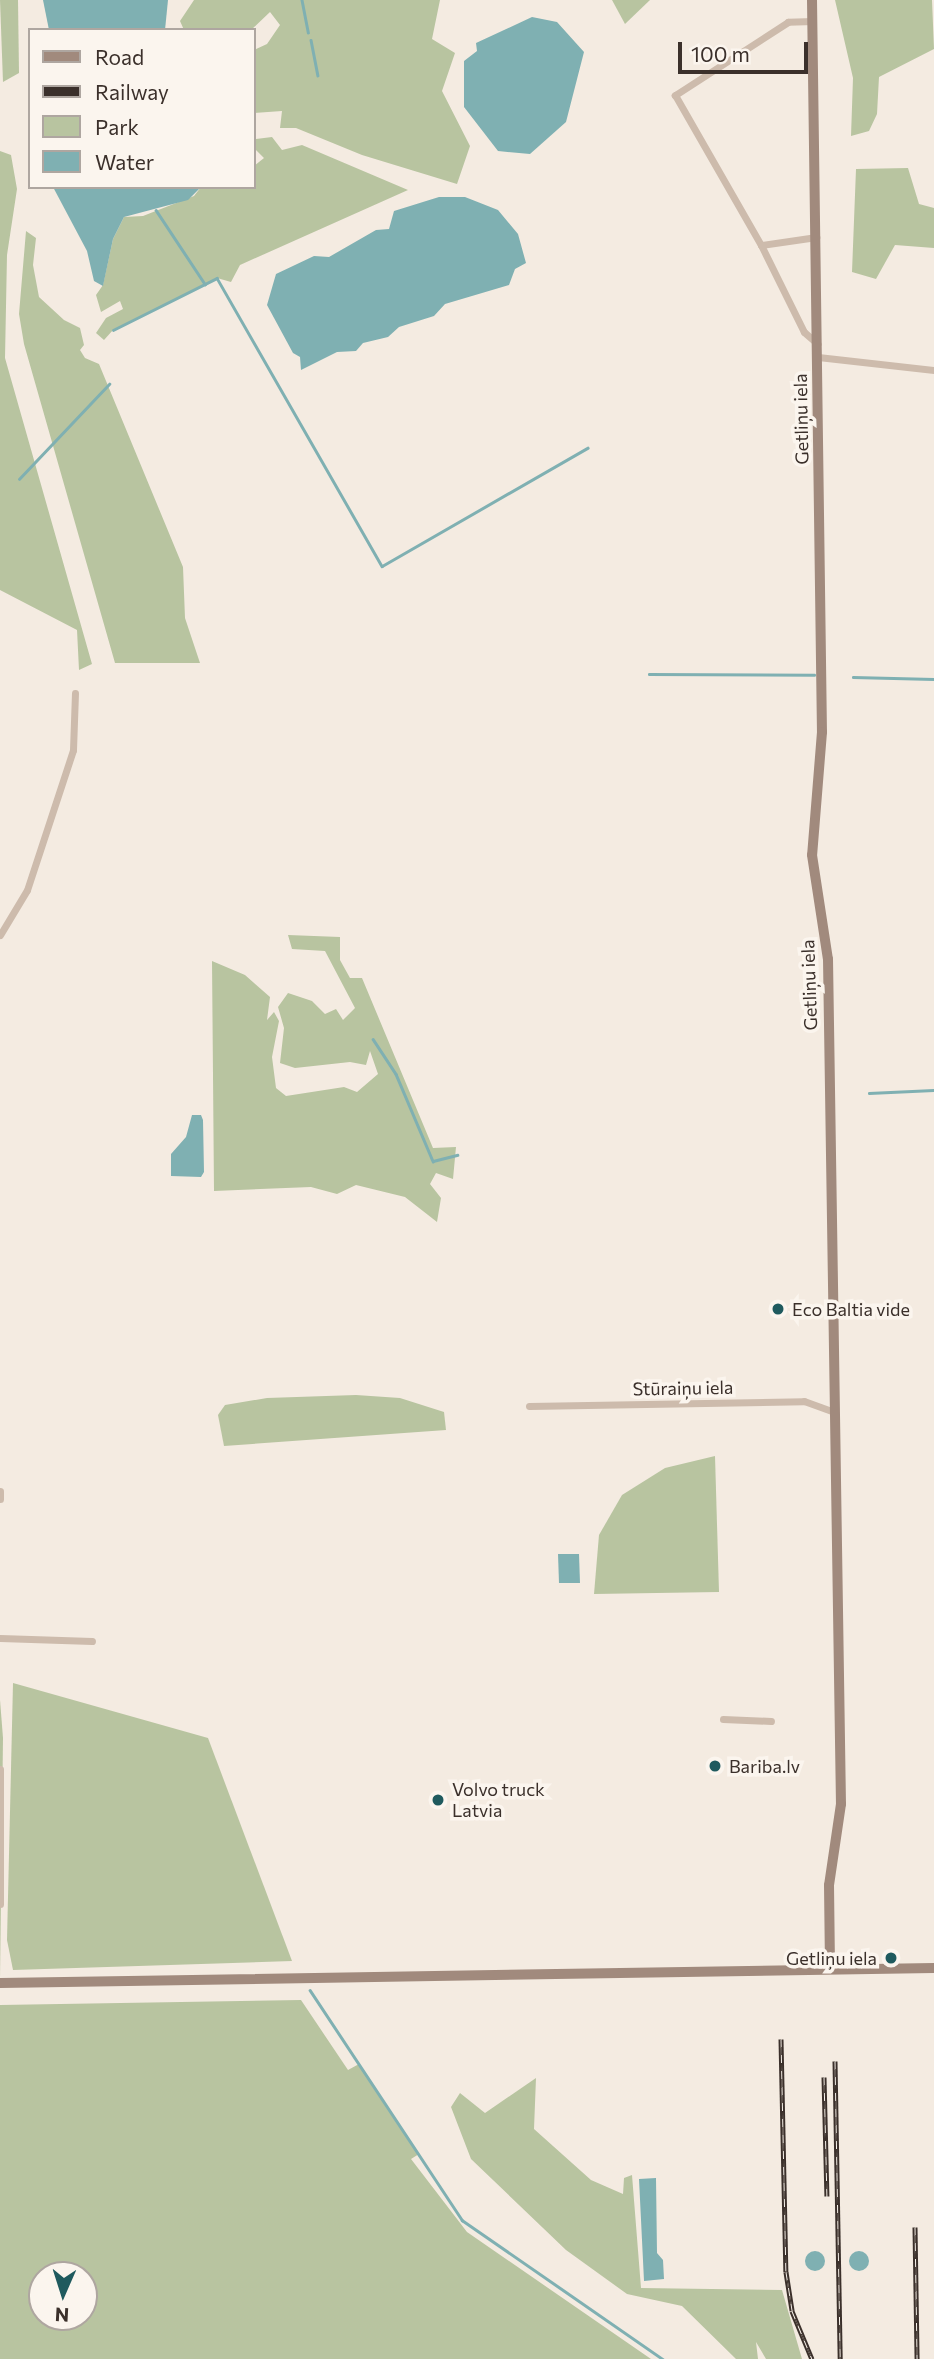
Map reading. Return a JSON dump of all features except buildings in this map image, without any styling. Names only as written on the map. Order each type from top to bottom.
[{"type":"street","name":"Getliņu iela","points":[[812,0],[822,732],[812,855],[828,959],[841,1804],[829,1885],[830,1969]]},
{"type":"street","points":[[813,21],[788,22],[675,95],[761,245],[804,332],[818,345]]},
{"type":"street","points":[[761,245],[816,237]]},
{"type":"street","points":[[818,357],[934,370]]},
{"type":"street","points":[[0,935],[27,890],[73,750],[75,693]]},
{"type":"street","name":"Stūraiņu iela","points":[[529,1406],[804,1401],[835,1412]]},
{"type":"street","points":[[0,1491],[0,1499]]},
{"type":"street","points":[[0,1638],[92,1641]]},
{"type":"street","points":[[723,1719],[771,1721]]},
{"type":"street","points":[[0,1769],[0,1904]]},
{"type":"street","points":[[0,1983],[934,1968]]},
{"type":"green space","points":[[0,0],[18,0],[19,73],[3,82]]},
{"type":"green space","points":[[194,0],[440,0],[432,39],[455,53],[442,91],[470,146],[457,184],[362,155],[296,128],[280,128],[282,111],[256,113],[256,49],[267,44],[280,25],[270,12],[253,28],[183,28],[180,21]]},
{"type":"green space","points":[[612,0],[650,0],[625,24]]},
{"type":"green space","points":[[835,0],[932,0],[934,49],[879,77],[877,114],[869,131],[851,136],[853,78]]},
{"type":"green space","points":[[272,137],[282,150],[302,145],[408,190],[240,265],[231,282],[217,278],[113,330],[104,340],[96,333],[106,318],[123,309],[120,301],[101,312],[96,295],[103,285],[113,239],[124,217],[143,216],[194,196],[199,189],[256,189],[256,164],[264,158],[256,150],[256,139]]},
{"type":"green space","points":[[0,151],[11,155],[17,189],[7,255],[5,358],[92,664],[79,670],[77,630],[0,590]]},
{"type":"green space","points":[[908,168],[919,204],[934,208],[934,248],[895,245],[876,279],[852,272],[856,169]]},
{"type":"green space","points":[[26,231],[36,238],[33,265],[39,297],[64,320],[80,328],[84,345],[80,350],[85,358],[99,364],[183,567],[185,618],[200,663],[115,663],[24,344],[19,314]]},
{"type":"green space","points":[[288,935],[340,937],[340,960],[350,978],[362,978],[433,1148],[456,1147],[453,1179],[436,1173],[430,1184],[441,1198],[437,1222],[405,1197],[356,1185],[337,1194],[311,1187],[214,1191],[212,961],[245,975],[270,997],[267,1020],[274,1012],[279,1021],[272,1057],[276,1088],[286,1096],[344,1087],[357,1092],[378,1074],[370,1051],[366,1065],[350,1062],[295,1068],[280,1063],[284,1028],[278,1007],[288,993],[312,1001],[325,1014],[336,1009],[343,1020],[355,1008],[325,951],[292,949]]},
{"type":"green space","points":[[356,1395],[400,1398],[444,1412],[446,1430],[224,1446],[218,1415],[225,1405],[267,1398]]},
{"type":"green space","points":[[715,1456],[719,1592],[594,1594],[599,1535],[622,1495],[665,1468]]},
{"type":"green space","points":[[13,1683],[208,1738],[292,1961],[13,1970],[7,1940]]},
{"type":"green space","points":[[0,1700],[3,1738],[0,1978]]},
{"type":"green space","points":[[301,2000],[348,2070],[359,2064],[419,2154],[411,2159],[467,2232],[651,2359],[0,2359],[0,2005]]},
{"type":"green space","points":[[536,2078],[534,2129],[591,2180],[623,2194],[624,2178],[632,2175],[641,2288],[782,2290],[802,2359],[766,2359],[756,2342],[758,2359],[736,2359],[682,2306],[627,2294],[566,2250],[471,2159],[451,2107],[460,2093],[485,2113]]},
{"type":"water","points":[[43,0],[168,0],[165,28],[49,28]]},
{"type":"water","points":[[532,17],[557,22],[584,52],[566,122],[530,154],[498,151],[464,107],[464,61],[477,51],[476,43]]},
{"type":"water","points":[[54,189],[199,189],[188,200],[124,217],[113,239],[103,286],[94,281],[87,251]]},
{"type":"water","points":[[439,197],[465,197],[498,210],[518,234],[526,263],[515,269],[509,285],[445,304],[434,316],[399,327],[388,337],[363,343],[356,351],[337,352],[301,370],[300,357],[293,353],[267,305],[276,274],[314,256],[329,257],[376,230],[389,229],[394,211]]},
{"type":"water","points":[[192,1115],[201,1115],[203,1120],[204,1172],[201,1177],[171,1176],[171,1154],[186,1137]]},
{"type":"water","points":[[558,1554],[579,1554],[580,1583],[559,1583]]},
{"type":"water","points":[[656,2178],[657,2253],[663,2260],[664,2279],[644,2281],[639,2179]]},
{"type":"water","points":[[815,2251],[822,2254],[825,2261],[822,2268],[815,2271],[808,2268],[805,2261],[808,2254]]},
{"type":"water","points":[[859,2251],[866,2254],[869,2261],[866,2268],[859,2271],[852,2268],[849,2261],[852,2254]]},
{"type":"waterway","points":[[302,0],[308,32]]},
{"type":"waterway","points":[[311,40],[318,75]]},
{"type":"waterway","points":[[156,210],[205,284]]},
{"type":"waterway","points":[[113,330],[217,278],[382,566],[587,448]]},
{"type":"waterway","points":[[19,479],[109,384]]},
{"type":"waterway","points":[[649,674],[814,675]]},
{"type":"waterway","points":[[853,677],[934,679]]},
{"type":"waterway","points":[[373,1039],[396,1074],[433,1161],[457,1155]]},
{"type":"waterway","points":[[869,1093],[934,1090]]},
{"type":"waterway","points":[[310,1990],[462,2220],[663,2359]]},
{"type":"railway","points":[[781,2039],[786,2272],[792,2311],[812,2359]]},
{"type":"railway","points":[[835,2061],[840,2359]]},
{"type":"railway","points":[[824,2077],[827,2196]]},
{"type":"railway","points":[[915,2227],[917,2359]]},
{"type":"place","name":"Eco Baltia vide","points":[[778,1309]]},
{"type":"place","name":"Bariba.lv","points":[[715,1766]]},
{"type":"place","name":"Volvo truck Latvia","points":[[438,1800]]},
{"type":"place","name":"Getliņu iela","points":[[891,1958]]}]
